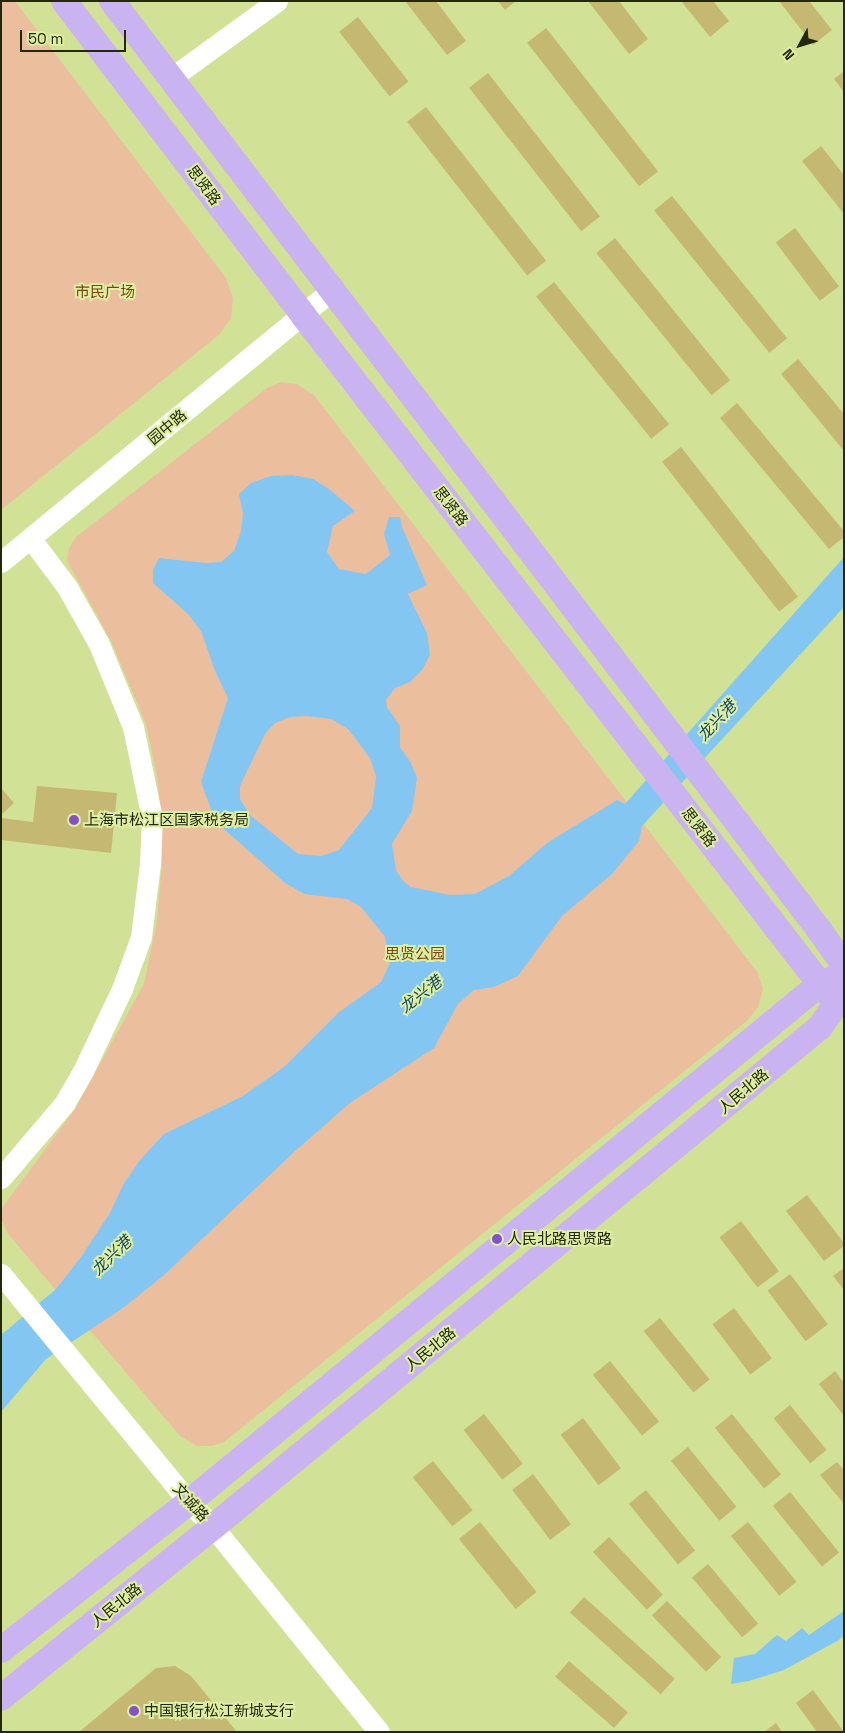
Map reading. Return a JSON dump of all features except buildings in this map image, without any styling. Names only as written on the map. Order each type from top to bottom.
[{"type":"main road","name":"思贤路","points":[[64,1],[303,315],[650,764],[838,990]]},
{"type":"main road","points":[[112,1],[844,965]]},
{"type":"main road","points":[[1,1650],[838,990]]},
{"type":"main road","name":"人民北路","points":[[1,1698],[213,1527],[820,1027],[838,990]]},
{"type":"street","points":[[171,78],[276,1]]},
{"type":"street","name":"园中路","points":[[1,562],[331,291]]},
{"type":"street","points":[[1,1178],[64,1104],[83,1071],[122,989],[141,937],[152,818],[133,727],[99,644],[67,587],[31,539]]},
{"type":"street","name":"文诚路","points":[[1,1274],[189,1502],[213,1527],[379,1732]]},
{"type":"green space","name":"市民广场","points":[[1,1],[15,1],[226,278],[233,298],[231,318],[220,334],[1,510]]},
{"type":"green space","name":"思贤公园","points":[[281,382],[297,384],[314,395],[758,973],[763,989],[758,1007],[748,1020],[224,1442],[212,1446],[197,1446],[180,1436],[8,1234],[2,1221],[1,1209],[75,1109],[144,984],[157,921],[162,861],[161,816],[157,776],[146,724],[111,641],[67,561],[69,548],[76,537],[267,388]]},
{"type":"water","name":"龙兴港","points":[[292,475],[313,479],[329,489],[355,511],[333,526],[327,552],[339,569],[366,574],[390,555],[384,534],[389,517],[400,517],[402,527],[427,585],[408,594],[427,633],[430,655],[422,670],[410,682],[395,688],[386,700],[387,707],[400,726],[400,747],[411,763],[417,778],[412,811],[392,844],[396,870],[403,881],[411,887],[450,895],[475,894],[509,876],[547,843],[617,800],[625,804],[844,557],[844,607],[642,826],[639,841],[612,874],[562,916],[518,976],[494,987],[474,990],[458,1004],[434,1048],[350,1103],[293,1153],[163,1276],[123,1308],[46,1359],[1,1412],[1,1335],[56,1289],[81,1257],[110,1213],[123,1185],[140,1160],[164,1134],[243,1096],[284,1067],[338,1013],[381,982],[390,963],[385,937],[361,907],[347,899],[304,894],[285,883],[225,830],[213,815],[201,782],[228,698],[215,671],[201,631],[188,614],[153,583],[153,570],[159,558],[206,563],[221,562],[234,551],[241,531],[243,514],[239,494],[251,483],[271,476]],"holes":[[[307,716],[331,719],[348,729],[370,758],[376,776],[372,808],[339,850],[321,856],[298,854],[250,815],[240,799],[240,786],[265,734],[275,723],[290,717]]]},
{"type":"water","points":[[844,1611],[844,1635],[839,1640],[784,1670],[749,1681],[731,1684],[734,1658],[755,1654],[777,1635],[786,1641],[802,1628],[809,1635]]},
{"type":"place","name":"上海市松江区国家税务局","points":[[74,820]]},
{"type":"place","name":"人民北路思贤路","points":[[497,1239]]},
{"type":"place","name":"中国银行松江新城支行","points":[[134,1711]]}]
